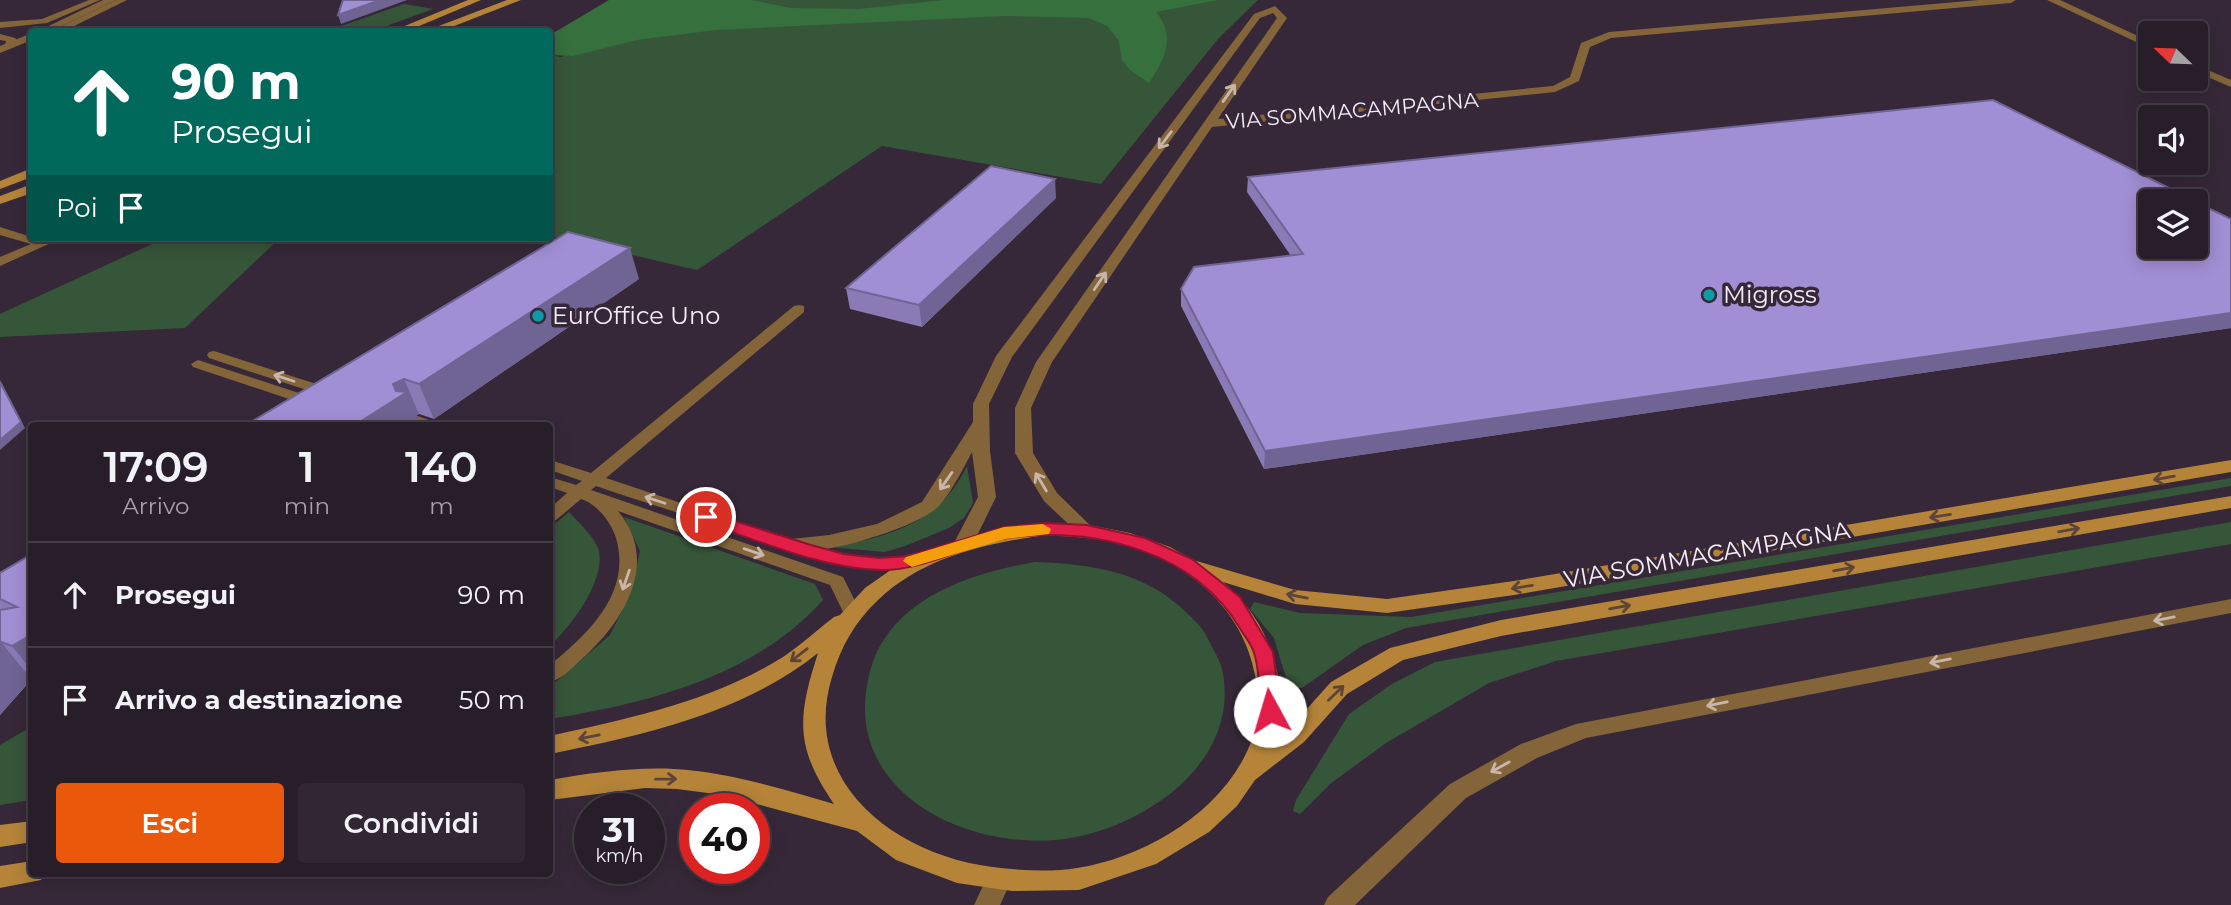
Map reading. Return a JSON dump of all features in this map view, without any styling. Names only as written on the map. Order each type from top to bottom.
[{"type":"street","points":[[50,28],[111,0]]},
{"type":"street","points":[[405,28],[476,0]]},
{"type":"street","points":[[439,28],[516,0]]},
{"type":"street","name":"VIA SOMMACAMPAGNA","points":[[1207,124],[1555,89],[1575,79],[1585,45],[1609,35],[2011,0]]},
{"type":"street","points":[[2052,0],[2138,40]]},
{"type":"street","points":[[2074,0],[2138,29]]},
{"type":"street","points":[[964,543],[986,497],[981,404],[1004,356],[1257,16],[1278,5],[1282,18],[1044,362],[1023,408],[1024,453],[1050,497],[1087,531]]},
{"type":"street","points":[[2,47],[28,38]]},
{"type":"street","points":[[2208,61],[2231,72]]},
{"type":"street","points":[[2208,73],[2231,84]]},
{"type":"street","points":[[0,183],[28,173]]},
{"type":"street","points":[[0,200],[28,190]]},
{"type":"street","points":[[789,545],[829,541],[882,529],[929,506],[955,468],[980,422]]},
{"type":"street","name":"VIA SOMMACAMPAGNA","points":[[553,744],[629,729],[705,705],[792,662],[889,580],[933,554],[1004,533],[1046,529],[1087,531],[1139,542],[1186,563],[1295,597],[1387,606],[1514,588],[2231,466]]},
{"type":"street","name":"VIA SOMMACAMPAGNA","points":[[852,613],[822,661],[812,715],[823,770],[859,821],[898,849],[944,870],[998,881],[1076,880],[1149,858],[1210,820],[1251,772],[1296,736],[1339,688],[1397,654],[1502,628],[2231,502]]},
{"type":"street","name":"VIA SOMMACAMPAGNA","points":[[1186,563],[1234,602],[1264,652],[1270,711],[1251,772]]},
{"type":"street","points":[[1337,905],[1458,790],[1529,751],[1584,730],[2231,606]]},
{"type":"street","name":"VIA SOMMACAMPAGNA","points":[[553,790],[616,780],[677,779],[731,787],[859,821]]},
{"type":"street","points":[[0,836],[28,832]]},
{"type":"street","points":[[0,877],[28,873]]},
{"type":"street","points":[[987,905],[998,881]]},
{"type":"lane","points":[[0,25],[44,21],[96,0]]},
{"type":"lane","points":[[63,28],[123,0]]},
{"type":"lane","points":[[0,231],[28,240]]},
{"type":"lane","points":[[36,242],[42,244]]},
{"type":"lane","points":[[0,262],[47,242]]},
{"type":"lane","points":[[553,514],[590,490],[799,309]]},
{"type":"lane","points":[[214,355],[349,399]]},
{"type":"lane","points":[[198,364],[331,409]]},
{"type":"lane","points":[[553,468],[590,490],[837,581],[852,613]]},
{"type":"lane","points":[[553,483],[590,490],[844,560],[879,564],[909,562],[933,554]]},
{"type":"lane","points":[[553,673],[586,647],[615,610],[631,566],[622,529],[590,490]]},
{"type":"green space","points":[[609,0],[751,0],[791,8],[858,9],[944,0],[1218,0],[1156,12],[1166,30],[1167,39],[1163,57],[1149,83],[1130,70],[1122,60],[1119,41],[1107,26],[1089,18],[1004,16],[716,30],[637,40],[573,56],[553,55],[553,33]]},
{"type":"green space","points":[[633,0],[1258,0],[1218,39],[1101,184],[882,146],[697,270],[553,237],[553,56],[562,57]]},
{"type":"green space","points":[[404,4],[433,9],[381,28],[336,28]]},
{"type":"green space","points":[[156,242],[276,242],[185,328],[0,337],[0,314]]},
{"type":"green space","points":[[967,466],[973,503],[964,518],[949,528],[885,552],[829,547],[871,539],[910,524],[942,501]]},
{"type":"green space","points":[[2231,478],[2231,486],[1406,628],[1363,645],[1302,688],[1289,688],[1274,638],[1250,609],[1254,602],[1300,613],[1411,617]]},
{"type":"green space","points":[[569,512],[594,541],[599,551],[599,563],[597,576],[585,603],[553,643],[553,525]]},
{"type":"green space","points":[[624,517],[815,584],[823,600],[795,627],[765,649],[732,667],[661,695],[553,718],[553,684],[610,635],[629,597],[640,551]]},
{"type":"green space","points":[[2231,522],[2231,544],[1556,661],[1489,683],[1386,743],[1330,784],[1300,814],[1293,811],[1296,800],[1349,714],[1392,684],[1435,662]]},
{"type":"green space","points":[[1035,562],[1076,565],[1115,572],[1152,587],[1170,598],[1199,626],[1222,669],[1224,703],[1216,735],[1200,763],[1178,788],[1150,808],[1119,824],[1087,835],[1055,840],[1016,840],[978,833],[943,819],[912,800],[887,775],[871,745],[865,709],[871,668],[881,644],[896,623],[937,593],[961,582],[985,573]]},
{"type":"green space","points":[[28,729],[28,800],[0,805],[0,745]]},
{"type":"building","points":[[343,0],[380,0],[338,15]]},
{"type":"building","name":"Migross","points":[[1993,100],[2138,172],[2138,175],[2171,189],[2138,189],[2138,259],[2208,259],[2208,208],[2231,219],[2231,313],[1265,451],[1181,289],[1194,267],[1303,254],[1248,177]]},
{"type":"building","points":[[991,166],[1055,179],[919,305],[846,288]]},
{"type":"building","points":[[568,232],[630,248],[419,384],[404,379],[393,384],[396,391],[407,392],[360,422],[251,422],[553,242]]},
{"type":"building","points":[[0,382],[21,422],[0,440]]},
{"type":"building","points":[[28,556],[28,636],[12,646],[0,643],[0,610],[17,607],[0,599],[0,573]]},
{"type":"slow traffic","points":[[912,561],[1004,533],[1043,529]]},
{"type":"place","name":"Migross","points":[[1709,295]]},
{"type":"place","name":"EurOffice Uno","points":[[538,316]]},
{"type":"route","points":[[706,517],[807,550],[844,560],[879,564],[909,562],[964,543],[1004,533],[1046,529],[1087,531],[1139,542],[1186,563],[1234,602],[1264,652],[1270,711]]}]
